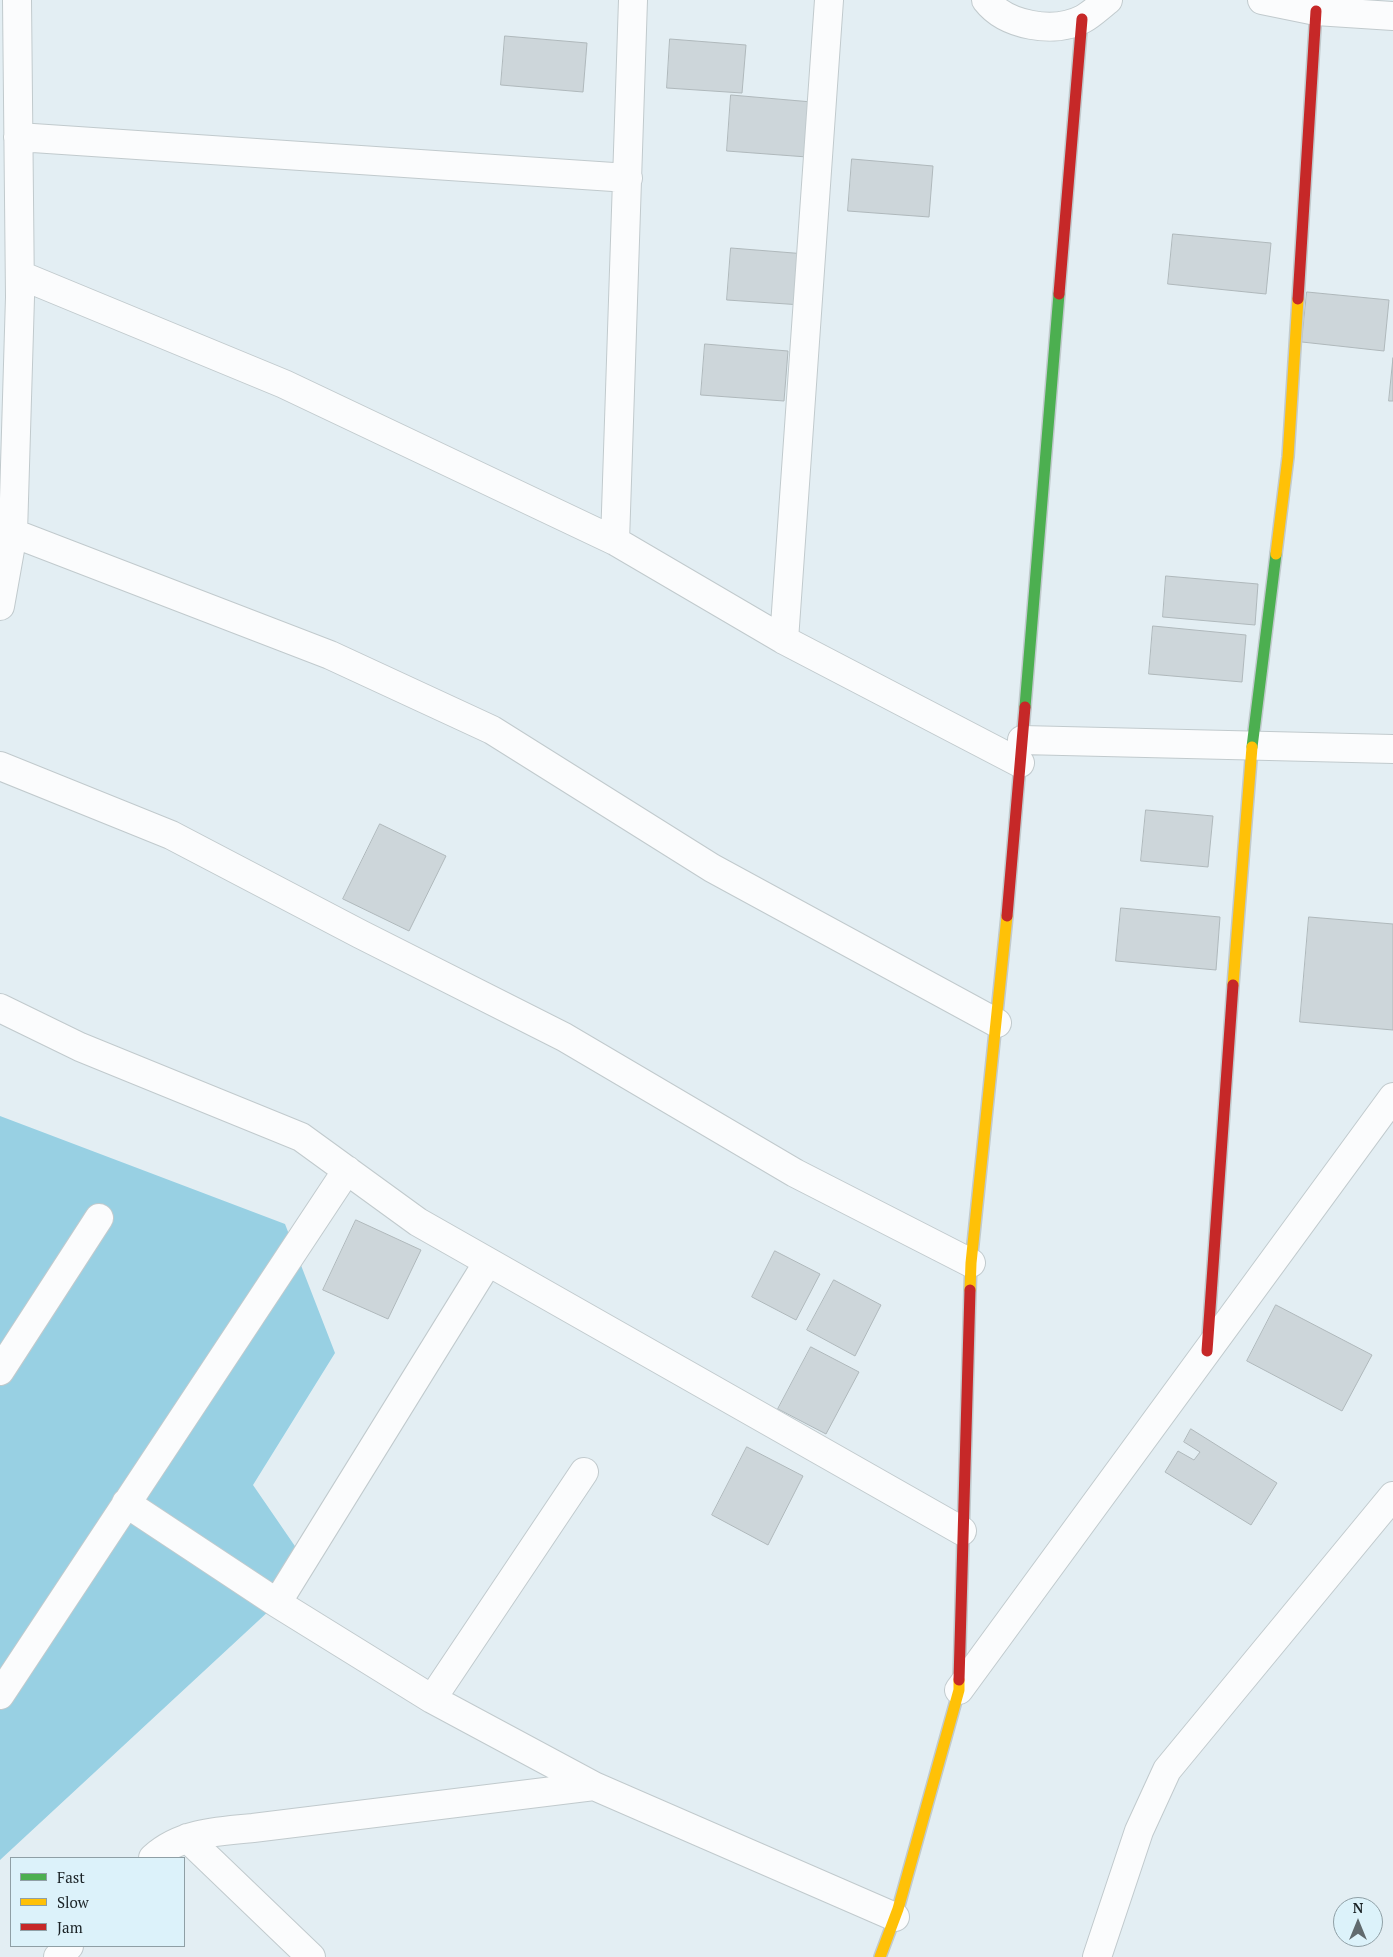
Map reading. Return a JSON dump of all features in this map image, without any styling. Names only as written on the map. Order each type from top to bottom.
[{"type":"street","points":[[0,606],[13,533],[20,275],[17,0]]},
{"type":"street","points":[[615,541],[634,0]]},
{"type":"street","points":[[784,640],[829,0]]},
{"type":"street","points":[[986,0],[990,5],[1018,22],[1051,27],[1082,19],[1108,0]]},
{"type":"street","points":[[1262,0],[1316,11],[1393,16]]},
{"type":"street","points":[[1207,1351],[1218,1171],[1252,746],[1288,457],[1316,11]]},
{"type":"street","points":[[880,1957],[895,1917],[959,1690],[971,1264],[997,1023],[1082,19]]},
{"type":"street","points":[[18,137],[628,178]]},
{"type":"street","points":[[20,275],[284,384],[615,541],[784,640],[1021,752],[1252,746],[1393,749]]},
{"type":"street","points":[[13,533],[330,655],[492,730],[712,868],[997,1023]]},
{"type":"street","points":[[0,766],[171,834],[360,934],[564,1037],[795,1173],[971,1264]]},
{"type":"street","points":[[0,1008],[80,1047],[301,1137],[418,1222],[962,1531]]},
{"type":"street","points":[[959,1690],[1393,1098]]},
{"type":"street","points":[[0,1696],[347,1170]]},
{"type":"street","points":[[0,1371],[99,1218]]},
{"type":"street","points":[[277,1603],[488,1262]]},
{"type":"street","points":[[432,1699],[584,1472]]},
{"type":"street","points":[[1096,1957],[1139,1831],[1167,1770],[1393,1496]]},
{"type":"street","points":[[126,1503],[277,1603],[432,1699],[594,1786],[895,1917]]},
{"type":"street","points":[[154,1857],[177,1842],[210,1831],[262,1827],[594,1786]]},
{"type":"street","points":[[188,1838],[311,1957]]},
{"type":"street","points":[[58,1957],[68,1947]]},
{"type":"shaded area","points":[[0,1116],[285,1224],[335,1353],[253,1485],[312,1571],[0,1860]]},
{"type":"building","points":[[505,36],[587,43],[583,92],[501,85]]},
{"type":"building","points":[[670,39],[746,45],[742,93],[667,88]]},
{"type":"building","points":[[731,95],[812,102],[807,157],[727,151]]},
{"type":"building","points":[[852,159],[933,166],[929,217],[848,211]]},
{"type":"building","points":[[1173,234],[1271,243],[1266,294],[1168,284]]},
{"type":"building","points":[[731,248],[806,254],[802,305],[727,300]]},
{"type":"building","points":[[1307,292],[1389,300],[1384,351],[1302,342]]},
{"type":"building","points":[[705,344],[788,351],[784,401],[701,395]]},
{"type":"building","points":[[1393,358],[1393,401],[1389,401]]},
{"type":"building","points":[[1166,576],[1258,584],[1255,625],[1163,617]]},
{"type":"building","points":[[1153,626],[1246,635],[1242,682],[1149,674]]},
{"type":"building","points":[[1146,810],[1213,816],[1208,867],[1141,861]]},
{"type":"building","points":[[380,824],[446,856],[409,931],[343,899]]},
{"type":"building","points":[[1121,908],[1220,917],[1216,970],[1116,961]]},
{"type":"building","points":[[1309,917],[1393,924],[1393,1030],[1300,1022]]},
{"type":"building","points":[[356,1220],[421,1250],[388,1319],[323,1290]]},
{"type":"building","points":[[775,1251],[820,1274],[796,1320],[752,1297]]},
{"type":"building","points":[[834,1280],[881,1305],[855,1356],[807,1330]]},
{"type":"building","points":[[1276,1305],[1372,1355],[1342,1411],[1247,1361]]},
{"type":"building","points":[[811,1347],[859,1372],[826,1434],[778,1409]]},
{"type":"building","points":[[1191,1429],[1277,1483],[1251,1525],[1165,1472],[1178,1451],[1194,1460],[1200,1452],[1184,1442]]},
{"type":"building","points":[[747,1447],[803,1476],[768,1545],[712,1515]]},
{"type":"traffic: fast","points":[[1025,707],[1059,294]]},
{"type":"traffic: fast","points":[[1252,747],[1276,554]]},
{"type":"traffic: slow","points":[[1276,554],[1288,457],[1298,299]]},
{"type":"traffic: slow","points":[[1233,985],[1252,747]]},
{"type":"traffic: slow","points":[[970,1290],[971,1263],[1007,916]]},
{"type":"traffic: slow","points":[[880,1957],[898,1909],[959,1690],[959,1680]]},
{"type":"traffic: jam","points":[[1298,299],[1316,11]]},
{"type":"traffic: jam","points":[[1059,294],[1082,19]]},
{"type":"traffic: jam","points":[[1007,916],[1025,707]]},
{"type":"traffic: jam","points":[[1207,1351],[1233,985]]},
{"type":"traffic: jam","points":[[959,1680],[970,1290]]}]
